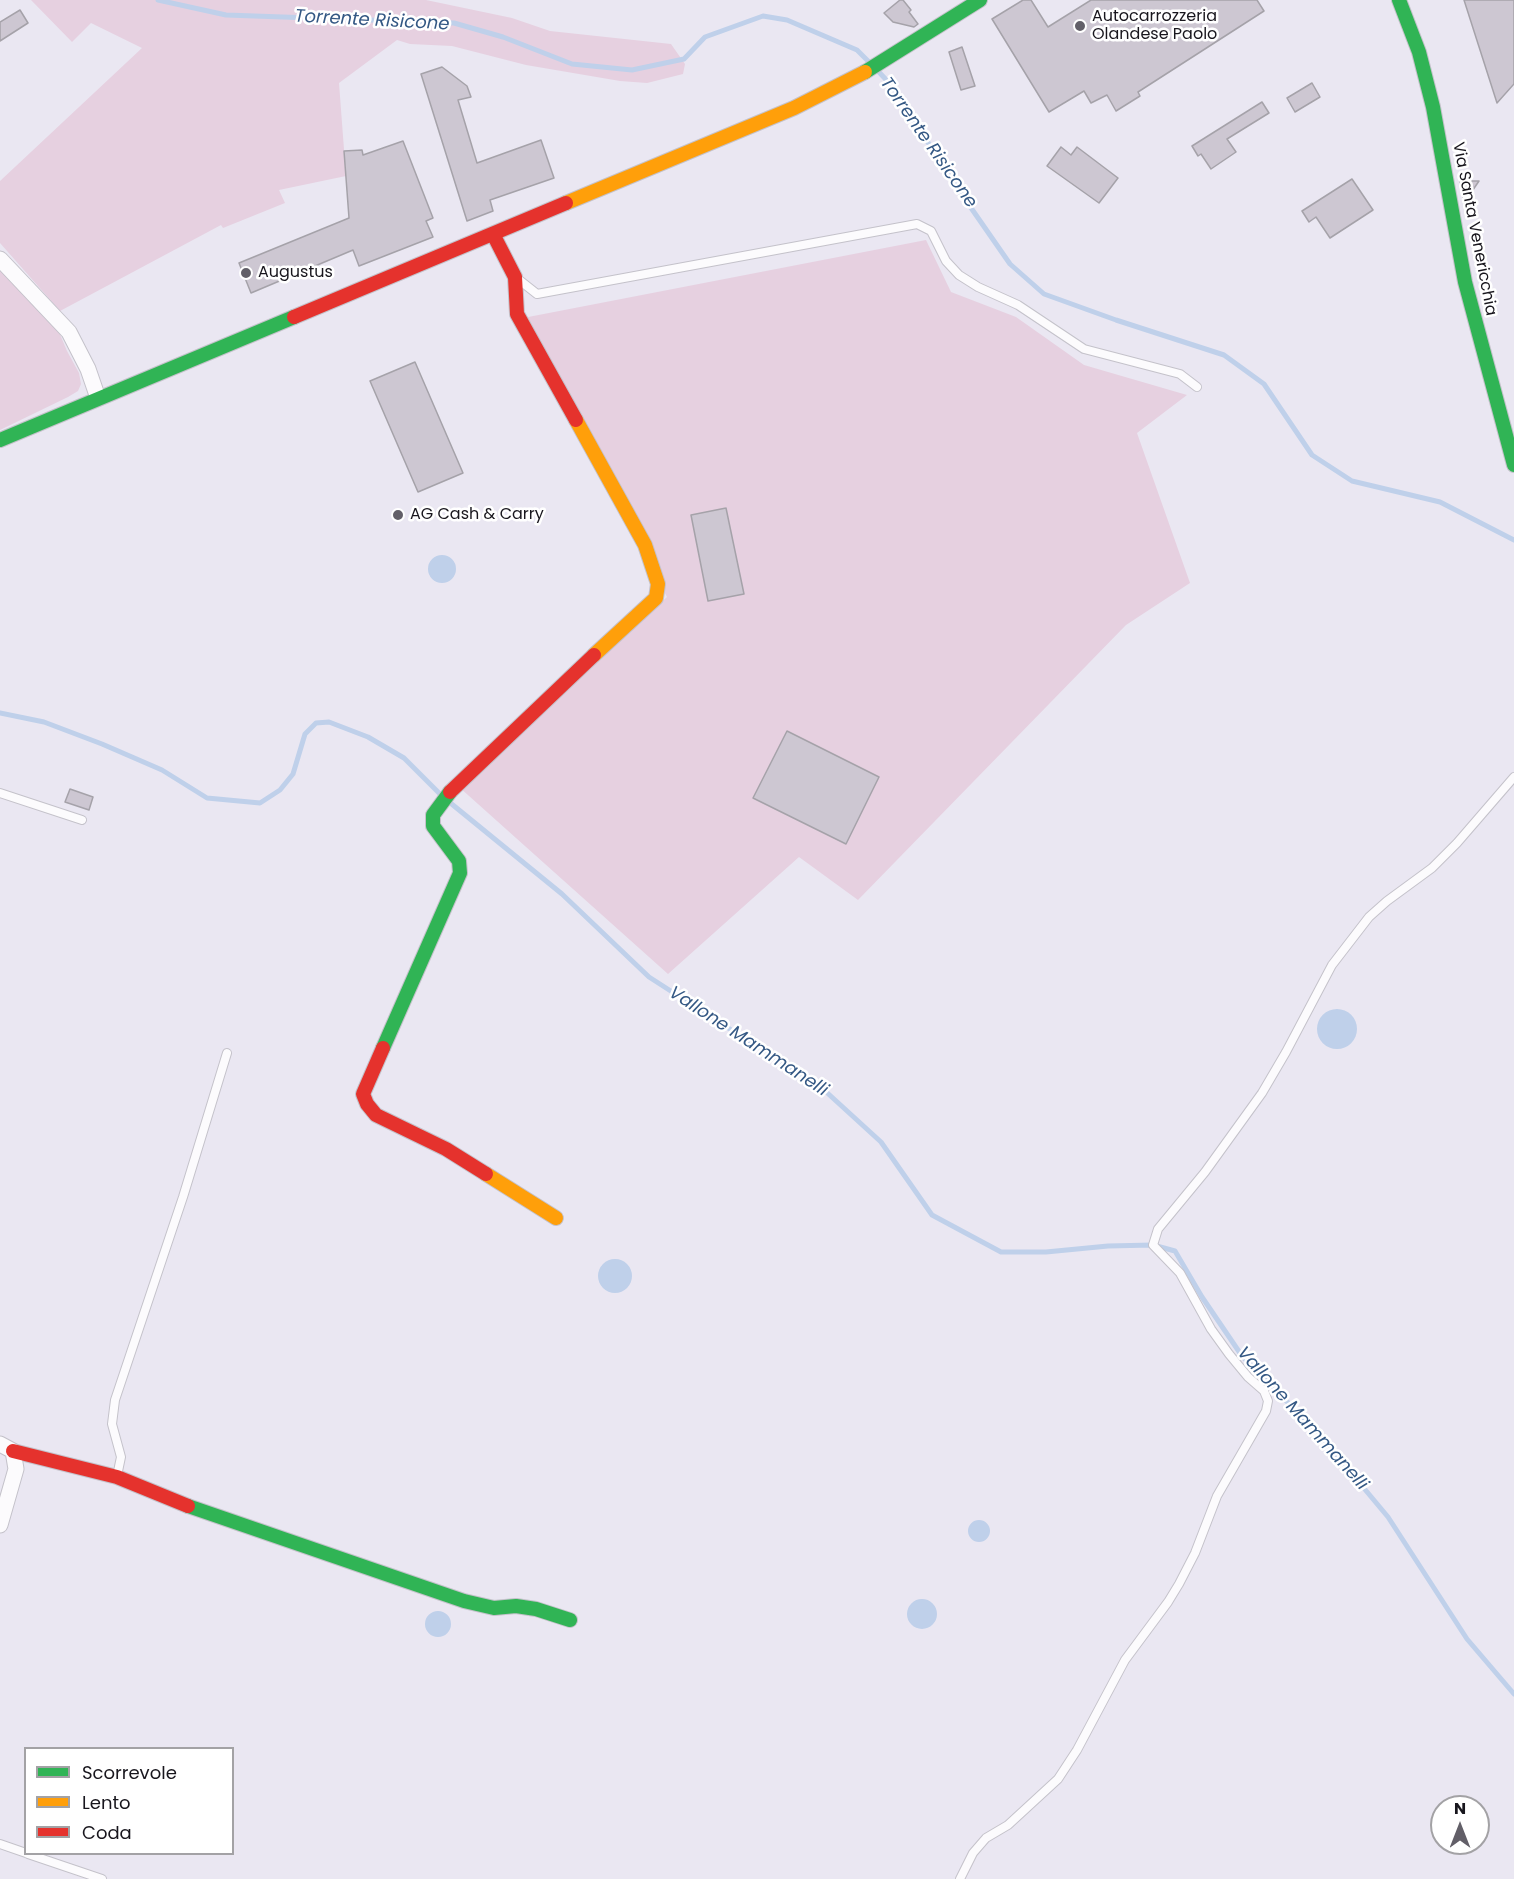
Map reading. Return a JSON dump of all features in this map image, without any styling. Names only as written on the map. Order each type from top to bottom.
[{"type":"street","points":[[0,440],[794,108],[866,72],[980,0]]},
{"type":"street","name":"Via Santa Venericchia","points":[[1399,0],[1419,52],[1433,107],[1465,282],[1514,465]]},
{"type":"street","points":[[493,234],[515,277],[517,314],[645,545],[658,584],[656,598],[453,788],[433,815],[434,826],[459,861],[460,873],[363,1094],[367,1104],[376,1114],[446,1149],[556,1218]]},
{"type":"street","points":[[0,259],[69,332],[88,369],[98,398]]},
{"type":"street","points":[[7,1448],[117,1477],[196,1509],[464,1601],[494,1608],[516,1606],[536,1609],[570,1620]]},
{"type":"street","points":[[0,1525],[16,1469],[7,1448]]},
{"type":"lane","points":[[515,277],[537,294],[917,224],[931,231],[946,261],[959,275],[978,287],[1018,305],[1084,349],[1180,374],[1197,387]]},
{"type":"lane","points":[[960,1879],[973,1853],[986,1838],[1008,1825],[1058,1779],[1077,1750],[1125,1660],[1179,1584],[1195,1552],[1217,1496],[1266,1411],[1268,1401],[1264,1391],[1248,1377],[1229,1354],[1211,1329],[1180,1273],[1153,1245],[1158,1229],[1205,1172],[1262,1093],[1286,1053],[1332,964],[1369,917],[1432,868],[1457,843],[1514,777]]},
{"type":"lane","points":[[0,793],[82,820]]},
{"type":"lane","points":[[117,1477],[121,1457],[112,1424],[115,1400],[183,1197],[227,1053]]},
{"type":"lane","points":[[0,1844],[24,1852]]},
{"type":"lane","points":[[33,1855],[102,1879]]},
{"type":"shaded area","points":[[31,0],[426,0],[512,18],[550,31],[671,44],[685,64],[683,74],[647,83],[620,81],[526,65],[452,46],[410,44],[397,40],[339,83],[346,176],[279,190],[285,203],[223,228],[221,225],[60,311],[0,243],[0,181],[142,48],[91,23],[72,42]]},
{"type":"shaded area","points":[[926,240],[951,292],[1016,317],[1084,365],[1187,395],[1137,433],[1190,583],[1126,625],[858,900],[799,857],[668,974],[459,787],[667,597],[523,318]]},
{"type":"shaded area","points":[[0,268],[59,332],[79,373],[81,384],[78,391],[68,397],[0,430]]},
{"type":"water","points":[[442,555],[452,559],[456,569],[452,579],[442,583],[432,579],[428,569],[432,559]]},
{"type":"water","points":[[1337,1009],[1351,1015],[1357,1029],[1351,1043],[1337,1049],[1323,1043],[1317,1029],[1323,1015]]},
{"type":"water","points":[[615,1259],[627,1264],[632,1276],[627,1288],[615,1293],[603,1288],[598,1276],[603,1264]]},
{"type":"water","points":[[979,1520],[987,1523],[990,1531],[987,1539],[979,1542],[971,1539],[968,1531],[971,1523]]},
{"type":"water","points":[[922,1599],[928,1600],[936,1608],[936,1620],[928,1628],[922,1629],[916,1628],[908,1620],[907,1614],[908,1608],[916,1600]]},
{"type":"water","points":[[438,1611],[447,1615],[451,1624],[447,1633],[438,1637],[429,1633],[425,1624],[429,1615]]},
{"type":"building","points":[[903,0],[911,10],[909,12],[918,24],[914,27],[893,22],[884,13]]},
{"type":"building","points":[[1023,0],[1031,0],[1048,27],[1091,0],[1257,0],[1264,11],[1138,92],[1140,96],[1116,111],[1107,95],[1091,103],[1084,91],[1049,112],[992,19]]},
{"type":"building","points":[[1464,0],[1514,0],[1514,84],[1497,103]]},
{"type":"building","points":[[20,10],[28,23],[0,41],[0,22]]},
{"type":"building","points":[[962,47],[975,86],[961,90],[949,52]]},
{"type":"building","points":[[442,67],[467,86],[471,97],[458,100],[477,163],[541,140],[554,178],[490,200],[493,211],[467,221],[421,74]]},
{"type":"building","points":[[1312,83],[1320,97],[1295,112],[1287,98]]},
{"type":"building","points":[[1262,102],[1269,113],[1227,139],[1236,152],[1211,169],[1201,154],[1198,156],[1192,146]]},
{"type":"building","points":[[403,141],[433,218],[426,221],[433,237],[359,266],[353,250],[251,293],[239,263],[349,218],[344,151],[362,150],[363,155]]},
{"type":"building","points":[[1061,147],[1071,155],[1077,147],[1118,178],[1099,203],[1047,166]]},
{"type":"building","points":[[1352,179],[1373,210],[1330,238],[1316,217],[1309,222],[1302,211]]},
{"type":"building","points":[[1460,181],[1479,181],[1464,203],[1462,193]]},
{"type":"building","points":[[415,362],[463,473],[418,492],[370,381]]},
{"type":"building","points":[[726,508],[744,594],[708,601],[691,515]]},
{"type":"building","points":[[787,731],[879,777],[846,844],[753,798]]},
{"type":"building","points":[[70,789],[93,797],[89,810],[65,802]]},
{"type":"waterway","name":"Torrente Risicone","points":[[158,0],[226,15],[454,23],[503,37],[572,64],[632,70],[684,59],[705,37],[763,16],[787,20],[857,50],[870,63]]},
{"type":"waterway","name":"Torrente Risicone","points":[[877,70],[893,87],[951,179],[1010,264],[1044,294],[1224,355],[1264,384],[1312,455],[1352,481],[1440,502],[1514,540]]},
{"type":"waterway","name":"Vallone Mammanelli","points":[[0,713],[44,722],[102,744],[162,770],[207,798],[260,803],[280,790],[293,774],[305,734],[316,723],[329,722],[368,737],[404,758],[441,795]]},
{"type":"waterway","name":"Vallone Mammanelli","points":[[448,801],[562,894],[649,977],[823,1089],[881,1142],[932,1215],[1001,1252],[1046,1252],[1108,1246],[1153,1245],[1175,1251],[1202,1297],[1242,1356],[1317,1432],[1388,1517],[1467,1639],[1514,1694]]},
{"type":"traffic: fast","points":[[865,72],[980,0]]},
{"type":"traffic: fast","points":[[1399,0],[1419,52],[1433,107],[1465,282],[1514,465]]},
{"type":"traffic: fast","points":[[0,440],[294,317]]},
{"type":"traffic: fast","points":[[383,1048],[460,873],[459,861],[433,826],[433,815],[450,792]]},
{"type":"traffic: fast","points":[[188,1506],[464,1601],[494,1608],[516,1606],[536,1609],[570,1620]]},
{"type":"traffic: slow","points":[[566,203],[794,108],[865,72]]},
{"type":"traffic: slow","points":[[576,420],[645,545],[658,584],[656,598],[594,655]]},
{"type":"traffic: slow","points":[[486,1174],[556,1218]]},
{"type":"traffic: jam","points":[[294,317],[566,203]]},
{"type":"traffic: jam","points":[[493,234],[515,277],[517,314],[576,420]]},
{"type":"traffic: jam","points":[[450,792],[594,655]]},
{"type":"traffic: jam","points":[[383,1048],[363,1094],[367,1104],[376,1115],[446,1149],[486,1174]]},
{"type":"traffic: jam","points":[[13,1451],[117,1477],[188,1506]]},
{"type":"place","name":"Autocarrozzeria Olandese Paolo","points":[[1080,26]]},
{"type":"place","name":"Augustus","points":[[246,273]]},
{"type":"place","name":"AG Cash & Carry","points":[[398,515]]}]
